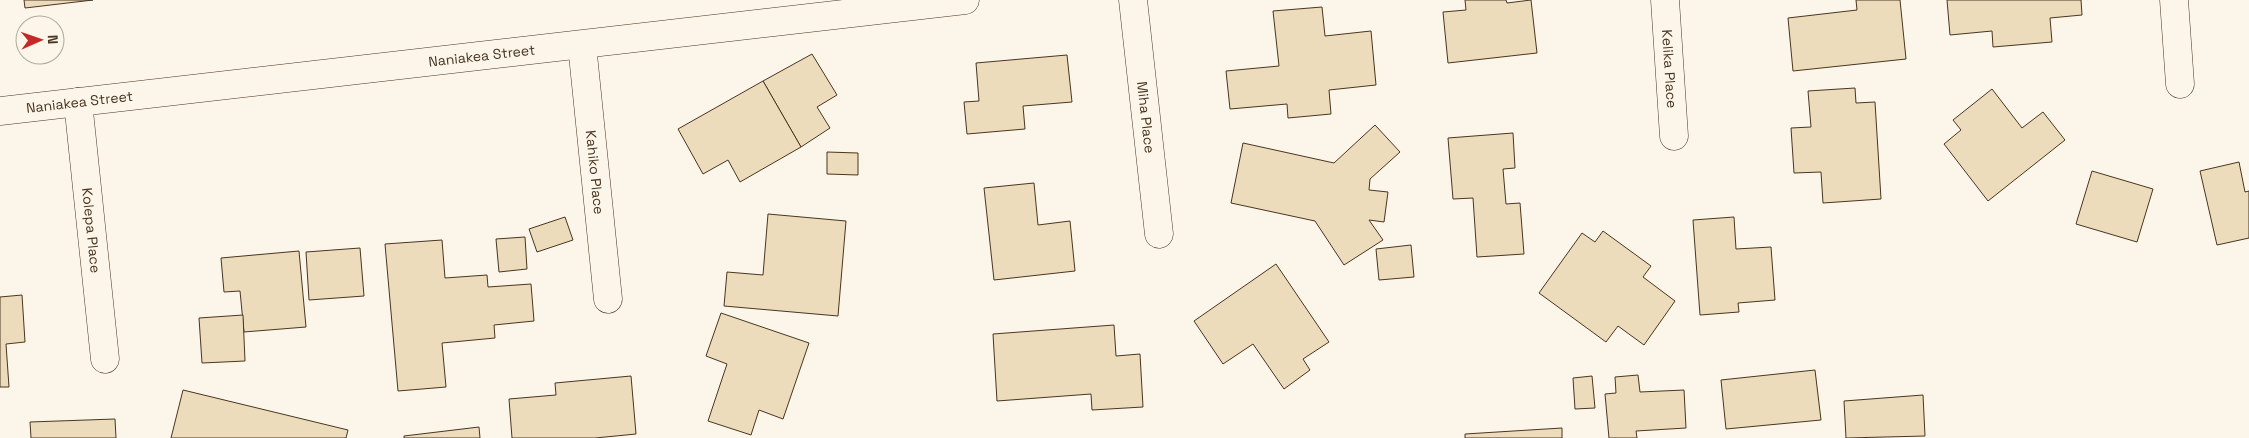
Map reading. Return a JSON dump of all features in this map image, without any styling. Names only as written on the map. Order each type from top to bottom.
[{"type":"street","name":"Naniakea Street","points":[[0,111],[964,0]]},
{"type":"street","name":"Miha Place","points":[[1133,0],[1159,234]]},
{"type":"street","name":"Kelika Place","points":[[1665,0],[1674,136]]},
{"type":"street","points":[[2174,0],[2180,84]]},
{"type":"street","name":"Kahiko Place","points":[[582,45],[608,298]]},
{"type":"street","name":"Kolepa Place","points":[[78,102],[105,359]]},
{"type":"building","points":[[24,0],[93,0],[25,8]]},
{"type":"building","points":[[1465,0],[1506,0],[1507,3],[1531,0],[1537,53],[1448,63],[1443,12],[1466,10]]},
{"type":"building","points":[[1856,0],[1900,0],[1906,59],[1793,71],[1788,18],[1857,10]]},
{"type":"building","points":[[1947,0],[2081,0],[2082,15],[2050,18],[2052,42],[1993,47],[1992,31],[1950,35]]},
{"type":"building","points":[[1322,7],[1325,36],[1371,31],[1376,85],[1329,90],[1331,114],[1288,118],[1287,104],[1230,109],[1226,71],[1279,66],[1273,11]]},
{"type":"building","points":[[812,54],[837,95],[817,107],[830,128],[801,147],[763,81]]},
{"type":"building","points":[[1067,55],[1072,102],[1023,106],[1025,129],[967,134],[964,102],[979,101],[976,63]]},
{"type":"building","points":[[763,81],[801,147],[740,182],[728,160],[703,174],[678,129]]},
{"type":"building","points":[[1855,88],[1856,103],[1875,102],[1881,199],[1823,203],[1821,172],[1794,173],[1791,128],[1811,127],[1808,91]]},
{"type":"building","points":[[1992,89],[2022,128],[2043,112],[2065,140],[1988,201],[1944,144],[1961,130],[1953,120]]},
{"type":"building","points":[[1375,125],[1400,152],[1370,179],[1369,190],[1388,192],[1384,222],[1369,220],[1383,240],[1344,265],[1315,221],[1231,203],[1243,143],[1334,163]]},
{"type":"building","points":[[1513,133],[1515,168],[1503,169],[1506,204],[1520,203],[1524,254],[1477,257],[1473,198],[1453,199],[1448,138]]},
{"type":"building","points":[[827,152],[858,153],[858,175],[827,174]]},
{"type":"building","points":[[2239,162],[2245,192],[2249,191],[2249,238],[2217,245],[2200,171]]},
{"type":"building","points":[[2092,171],[2153,189],[2137,242],[2076,224]]},
{"type":"building","points":[[1034,183],[1038,225],[1070,221],[1075,271],[994,280],[984,188]]},
{"type":"building","points":[[768,214],[846,221],[838,316],[724,306],[727,272],[763,275]]},
{"type":"building","points":[[565,217],[573,240],[537,252],[529,229]]},
{"type":"building","points":[[1734,217],[1736,249],[1771,247],[1775,300],[1738,303],[1739,312],[1700,315],[1693,220]]},
{"type":"building","points":[[1603,231],[1651,266],[1643,277],[1675,301],[1644,345],[1618,326],[1606,342],[1539,293],[1582,233],[1595,242]]},
{"type":"building","points":[[525,237],[527,269],[499,272],[496,239]]},
{"type":"building","points":[[442,240],[445,278],[487,275],[488,287],[531,284],[534,321],[494,325],[495,338],[442,343],[446,387],[398,391],[385,244]]},
{"type":"building","points":[[1411,245],[1414,277],[1379,280],[1376,249]]},
{"type":"building","points":[[360,248],[364,296],[309,300],[306,252]]},
{"type":"building","points":[[299,251],[306,327],[244,332],[240,291],[224,292],[221,258]]},
{"type":"building","points":[[1276,264],[1329,342],[1303,359],[1310,370],[1284,389],[1253,344],[1223,364],[1194,321]]},
{"type":"building","points":[[22,295],[25,342],[6,344],[9,387],[0,387],[0,297]]},
{"type":"building","points":[[721,313],[809,343],[783,419],[759,410],[751,435],[708,421],[727,364],[706,356]]},
{"type":"building","points":[[243,315],[245,361],[202,363],[199,318]]},
{"type":"building","points":[[1114,325],[1116,356],[1140,354],[1143,407],[1092,410],[1091,394],[997,401],[993,334]]},
{"type":"building","points":[[1815,370],[1821,420],[1726,429],[1721,380]]},
{"type":"building","points":[[1638,375],[1640,392],[1684,390],[1686,428],[1636,431],[1637,438],[1609,438],[1605,394],[1616,393],[1615,377]]},
{"type":"building","points":[[631,376],[636,434],[595,438],[512,438],[509,399],[556,395],[555,383]]},
{"type":"building","points":[[1592,376],[1595,408],[1575,409],[1573,378]]},
{"type":"building","points":[[183,390],[348,430],[346,438],[171,438]]},
{"type":"building","points":[[1923,395],[1925,436],[1846,438],[1844,401]]},
{"type":"building","points":[[115,419],[116,438],[31,438],[30,422]]},
{"type":"building","points":[[479,427],[480,438],[404,438],[404,436]]},
{"type":"building","points":[[1562,428],[1562,438],[1465,438],[1465,434]]}]
